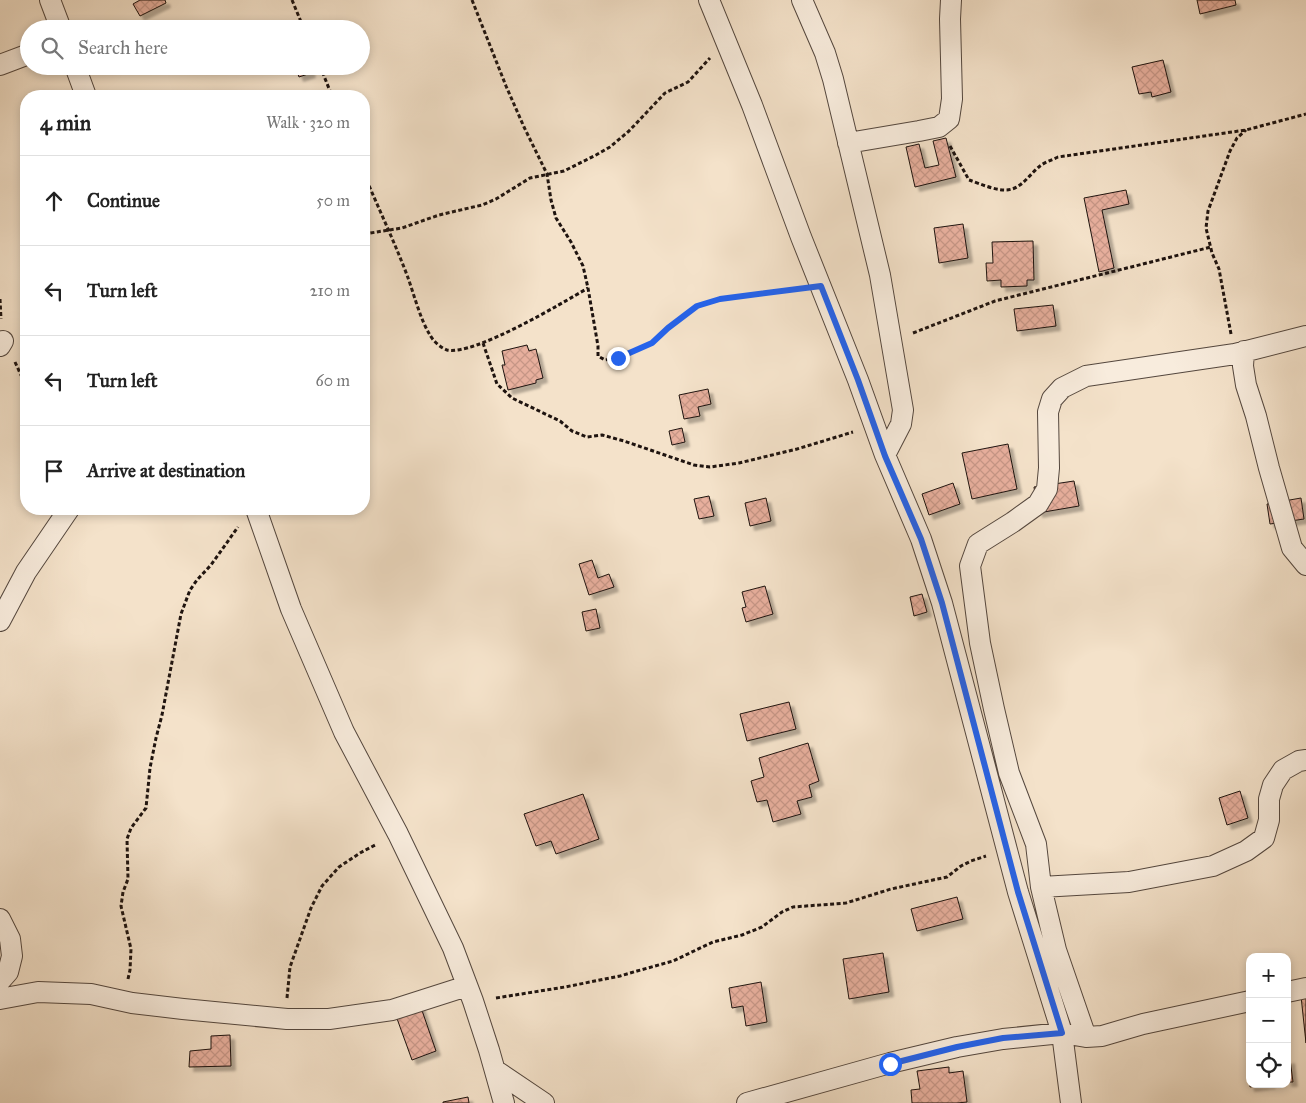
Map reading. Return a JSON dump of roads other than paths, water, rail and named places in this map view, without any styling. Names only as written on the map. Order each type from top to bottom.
[{"type":"street","points":[[50,0],[58,20]]},
{"type":"street","points":[[709,0],[858,380],[885,456],[921,539],[942,603],[1018,892],[1062,1033],[1072,1103]]},
{"type":"street","points":[[802,0],[825,53],[830,70],[880,274],[903,410],[901,424],[885,456]]},
{"type":"street","points":[[848,143],[939,127],[949,119],[952,99],[951,0]]},
{"type":"street","points":[[0,65],[20,57]]},
{"type":"street","points":[[78,75],[84,90]]},
{"type":"street","points":[[1086,1037],[1056,950],[1041,888],[1036,844],[1009,773],[980,643],[970,566],[978,544],[1038,504],[1047,489],[1049,468],[1048,412],[1052,400],[1062,388],[1086,376],[1239,353],[1306,336]]},
{"type":"street","points":[[1239,353],[1269,468],[1306,565]]},
{"type":"street","points":[[0,621],[26,572],[64,515]]},
{"type":"street","points":[[248,515],[344,732],[398,834],[453,948],[470,994],[504,1103]]},
{"type":"street","points":[[1041,888],[1139,880],[1213,866],[1246,851],[1264,838],[1268,820],[1268,799],[1273,785],[1283,770],[1306,760]]},
{"type":"street","points":[[0,919],[10,938],[12,956],[8,972],[0,981]]},
{"type":"street","points":[[1291,991],[1306,988]]},
{"type":"street","points":[[0,999],[38,992],[91,994],[124,1001],[183,1009],[287,1019],[329,1020],[392,1010],[470,994]]},
{"type":"street","points":[[747,1103],[957,1047],[1003,1038],[1062,1033],[1086,1037],[1102,1036],[1143,1024],[1246,1002]]},
{"type":"street","points":[[495,1070],[544,1103]]}]
